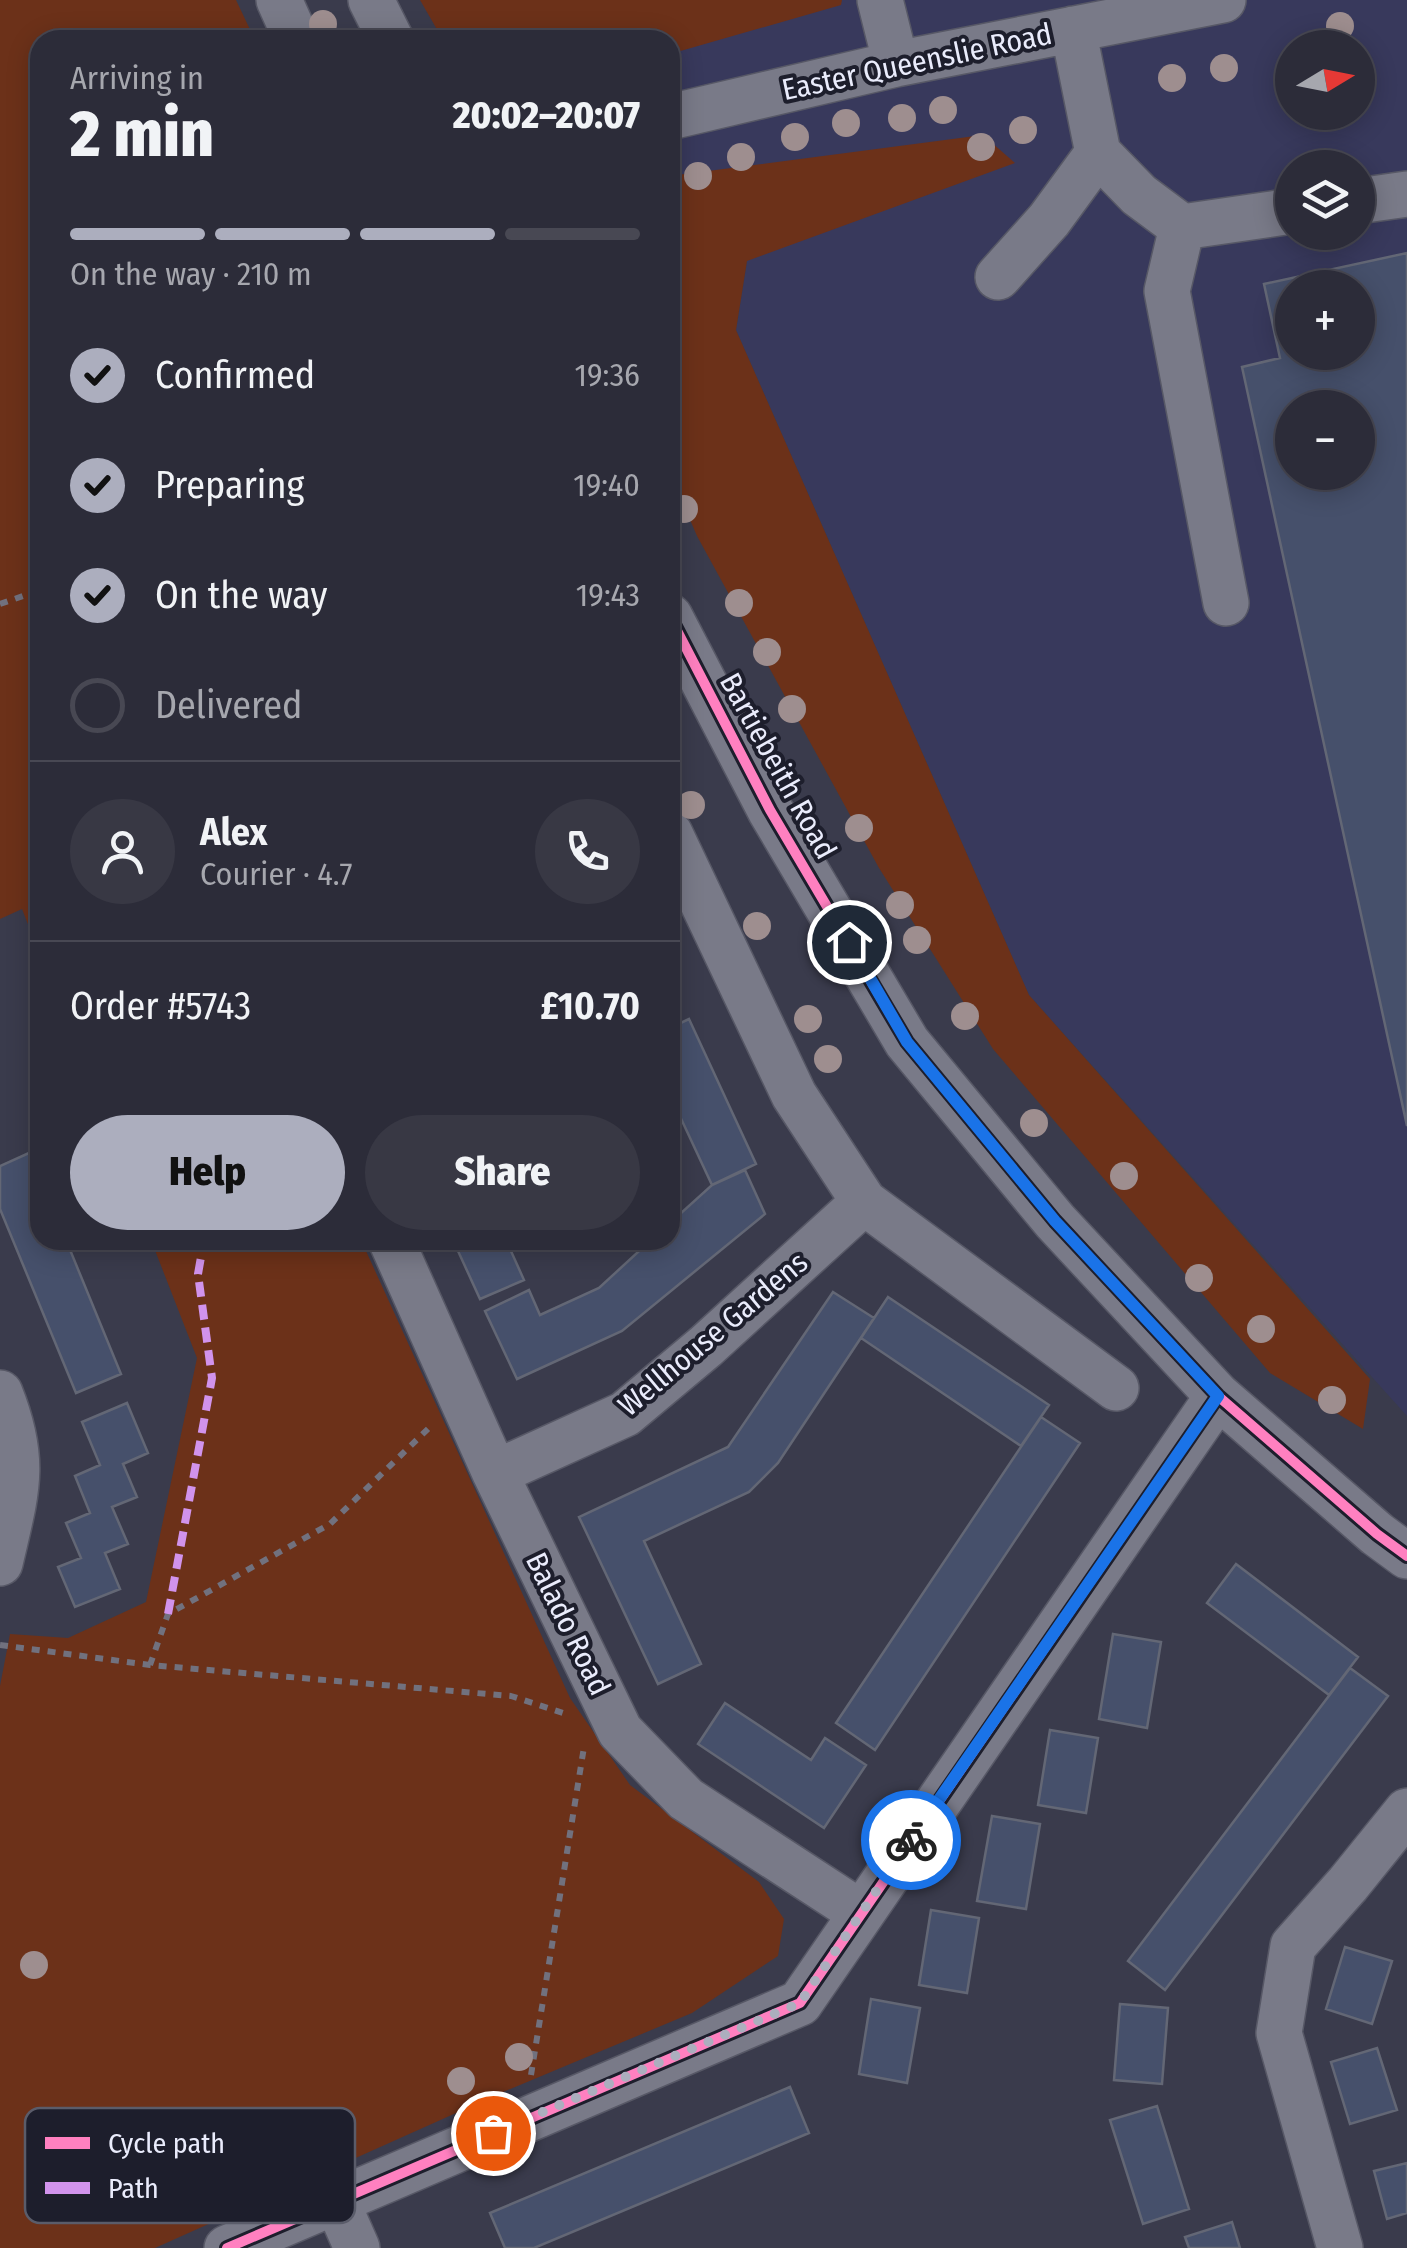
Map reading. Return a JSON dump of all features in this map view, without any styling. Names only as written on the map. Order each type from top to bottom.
[{"type":"street","points":[[279,0],[293,30]]},
{"type":"street","points":[[372,0],[386,30]]},
{"type":"street","points":[[880,0],[896,64]]},
{"type":"street","name":"Easter Queenslie Road","points":[[680,114],[896,64],[1223,0]]},
{"type":"street","points":[[1073,30],[1098,153],[1139,195],[1182,227],[1275,213]]},
{"type":"street","points":[[998,277],[1049,220],[1098,153]]},
{"type":"street","points":[[1375,199],[1407,194]]},
{"type":"street","points":[[1182,227],[1166,291],[1226,603]]},
{"type":"street","name":"Bartiebeith Road","points":[[680,636],[770,810],[907,1042],[1055,1221],[1218,1396],[1376,1534],[1407,1556]]},
{"type":"street","points":[[681,887],[794,1096],[864,1202],[1116,1388]]},
{"type":"street","name":"Wellhouse Gardens","points":[[495,1473],[625,1414],[706,1348],[864,1202]]},
{"type":"street","name":"Balado Road","points":[[395,1250],[604,1726],[686,1799],[861,1912]]},
{"type":"street","points":[[0,1393],[14,1428],[19,1479],[0,1563]]},
{"type":"street","points":[[355,2192],[800,2003],[1218,1396]]},
{"type":"street","points":[[1340,2248],[1278,2033],[1292,1946],[1407,1811]]},
{"type":"street","points":[[227,2248],[284,2223]]},
{"type":"street","points":[[346,2223],[357,2248]]},
{"type":"path","points":[[0,604],[30,594]]},
{"type":"path","points":[[150,1665],[168,1614],[330,1524],[461,1398]]},
{"type":"path","points":[[0,1645],[150,1665],[510,1696],[604,1726],[524,2120]]},
{"type":"shaded area","points":[[0,0],[236,0],[250,30],[30,30],[30,929],[22,909],[0,919]]},
{"type":"shaded area","points":[[420,0],[1407,0],[1407,1416],[1029,995],[736,330],[747,262],[680,287],[680,30],[437,30]]},
{"type":"shaded area","points":[[420,0],[842,0],[841,5],[680,51],[680,30],[437,30]]},
{"type":"shaded area","points":[[983,135],[1015,163],[747,261],[736,330],[1029,995],[1370,1379],[1363,1429],[1270,1373],[993,1049],[879,868],[697,536],[680,496],[680,175]]},
{"type":"shaded area","points":[[155,1250],[366,1250],[570,1698],[630,1785],[759,1882],[784,1919],[778,1956],[692,2013],[355,2158],[355,2108],[25,2108],[25,2223],[211,2223],[155,2248],[0,2248],[0,1686],[10,1634],[68,1638],[146,1602],[197,1358]]},
{"type":"building","points":[[1407,253],[1407,1126],[1242,367],[1275,359],[1275,370],[1375,370],[1375,270],[1329,270]]},
{"type":"building","points":[[1275,282],[1275,335],[1264,284]]},
{"type":"building","points":[[689,1019],[756,1164],[712,1185],[680,1116],[680,1023]]},
{"type":"building","points":[[29,1153],[30,1250],[70,1250],[121,1374],[76,1393],[0,1209],[0,1166]]},
{"type":"building","points":[[745,1170],[765,1214],[622,1331],[517,1379],[485,1311],[529,1290],[540,1315],[599,1288],[640,1250],[680,1250],[680,1214],[712,1185]]},
{"type":"building","points":[[458,1250],[510,1250],[524,1280],[480,1299]]},
{"type":"building","points":[[833,1292],[874,1318],[778,1463],[749,1492],[644,1541],[701,1664],[658,1684],[579,1517],[728,1447]]},
{"type":"building","points":[[888,1297],[1049,1405],[1021,1446],[861,1338]]},
{"type":"building","points":[[127,1403],[148,1453],[123,1464],[137,1497],[112,1507],[128,1544],[105,1553],[120,1589],[75,1607],[58,1567],[81,1558],[66,1523],[90,1513],[75,1476],[100,1465],[82,1422]]},
{"type":"building","points":[[1041,1417],[1080,1443],[875,1750],[836,1723]]},
{"type":"building","points":[[1236,1564],[1358,1657],[1329,1695],[1207,1603]]},
{"type":"building","points":[[1113,1634],[1161,1642],[1147,1728],[1099,1719]]},
{"type":"building","points":[[1350,1668],[1388,1696],[1165,1990],[1128,1961]]},
{"type":"building","points":[[725,1703],[811,1760],[825,1738],[866,1765],[824,1828],[698,1744]]},
{"type":"building","points":[[1050,1730],[1098,1738],[1086,1813],[1038,1805]]},
{"type":"building","points":[[992,1816],[1040,1824],[1026,1909],[977,1901]]},
{"type":"building","points":[[931,1910],[979,1918],[967,1993],[919,1985]]},
{"type":"building","points":[[1345,1947],[1392,1961],[1372,2024],[1326,2009]]},
{"type":"building","points":[[871,1999],[920,2008],[907,2083],[859,2074]]},
{"type":"building","points":[[1120,2004],[1168,2008],[1162,2084],[1114,2080]]},
{"type":"building","points":[[1377,2048],[1397,2110],[1350,2124],[1331,2062]]},
{"type":"building","points":[[790,2087],[809,2133],[534,2248],[505,2248],[490,2213]]},
{"type":"building","points":[[1157,2106],[1189,2209],[1143,2224],[1110,2120]]},
{"type":"building","points":[[1407,2163],[1407,2213],[1387,2219],[1374,2171]]},
{"type":"building","points":[[1232,2222],[1240,2248],[1189,2248],[1185,2237]]},
{"type":"marked path","points":[[168,1614],[212,1378],[198,1274],[202,1250]]},
{"type":"cycle path","points":[[680,636],[770,810],[907,1042],[1055,1221],[1218,1396],[1407,1556]]},
{"type":"cycle path","points":[[355,2193],[800,2003],[1218,1396]]},
{"type":"cycle path","points":[[227,2248],[285,2223]]},
{"type":"way so far","points":[[493,2133],[800,2003],[911,1840]]},
{"type":"route","points":[[849,942],[907,1042],[1055,1221],[1218,1396],[911,1840]]}]
